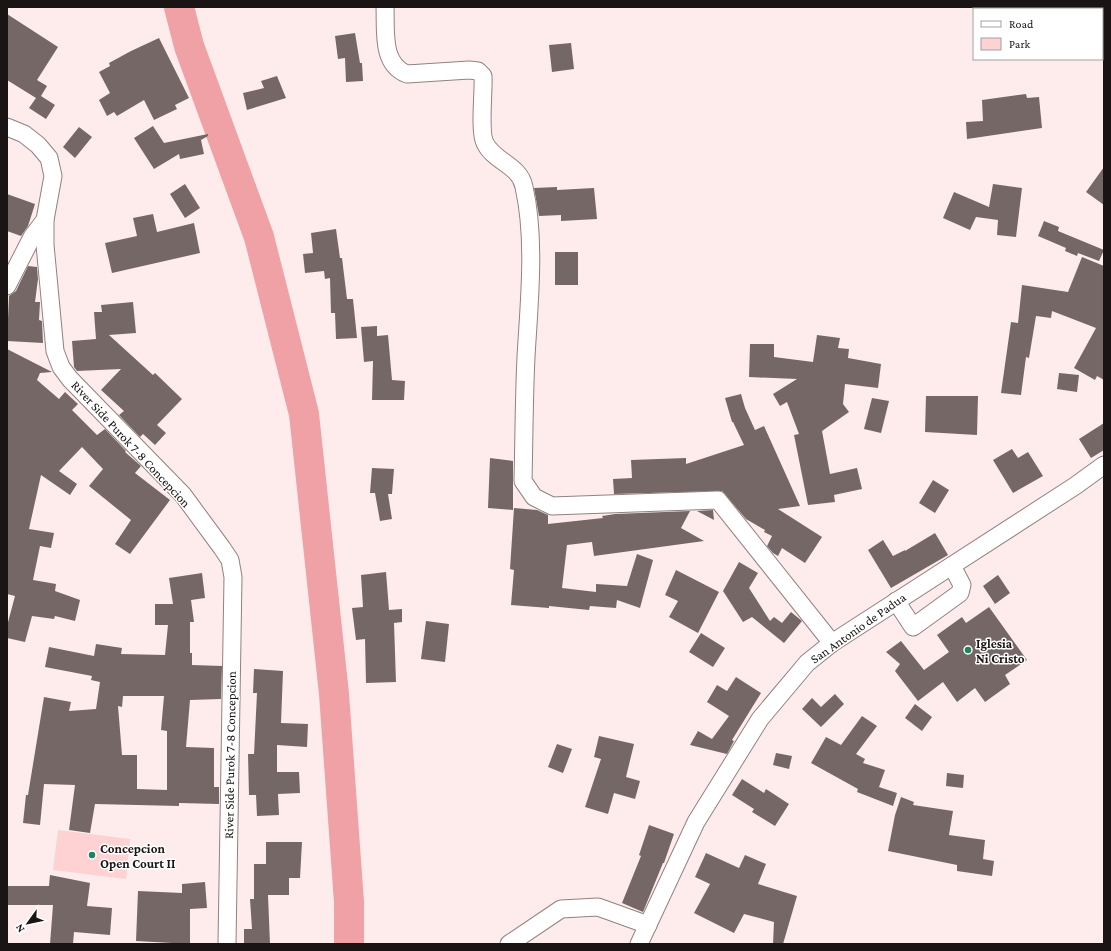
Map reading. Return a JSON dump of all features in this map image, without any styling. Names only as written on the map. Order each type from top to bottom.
[{"type":"street","points":[[385,7],[388,53],[391,61],[400,71],[407,74],[469,70],[478,72],[483,76],[484,141],[490,151],[517,171],[524,186],[529,228],[530,295],[526,357],[524,481],[534,497],[552,506],[718,500],[832,643]]},
{"type":"street","name":"River Side Purok 7-8 Concepcion","points":[[7,126],[24,134],[38,145],[49,158],[53,176],[45,220],[45,245],[55,351],[61,367],[70,379],[183,495],[230,560],[233,577],[227,944]]},
{"type":"street","points":[[7,286],[32,236],[45,220]]},
{"type":"street","name":"San Antonio de Padua","points":[[639,944],[696,822],[760,719],[807,663],[832,643],[1075,486],[1104,465]]},
{"type":"street","points":[[896,601],[913,627],[960,593],[962,585],[952,566]]},
{"type":"street","points":[[509,944],[561,909],[598,907],[648,925]]},
{"type":"green space","name":"Concepcion Open Court II","points":[[58,830],[130,839],[126,879],[53,870]]},
{"type":"building","points":[[7,14],[58,47],[37,80],[47,86],[41,96],[55,105],[46,119],[29,108],[36,98],[7,80]]},
{"type":"building","points":[[355,33],[360,63],[362,63],[363,81],[346,82],[345,58],[338,59],[335,36]]},
{"type":"building","points":[[159,38],[189,98],[175,105],[177,109],[154,120],[144,100],[117,116],[114,112],[107,116],[99,100],[110,93],[99,72],[110,66],[109,63]]},
{"type":"building","points":[[571,43],[574,69],[552,72],[549,45]]},
{"type":"building","points":[[277,76],[286,98],[247,110],[243,93],[264,88],[261,81]]},
{"type":"building","points":[[1026,94],[1027,98],[1039,97],[1042,128],[967,139],[966,122],[983,121],[982,100]]},
{"type":"building","points":[[153,126],[164,143],[208,134],[208,136],[201,140],[204,154],[180,159],[179,154],[154,169],[134,138]]},
{"type":"building","points":[[79,127],[92,137],[75,158],[63,147]]},
{"type":"building","points":[[1104,167],[1104,205],[1086,192]]},
{"type":"building","points":[[185,184],[200,208],[185,218],[170,194]]},
{"type":"building","points":[[993,184],[1022,188],[1016,237],[997,235],[998,220],[976,217],[970,230],[943,218],[954,192],[989,207]]},
{"type":"building","points":[[557,187],[557,190],[594,188],[597,219],[561,221],[561,215],[539,216],[534,188]]},
{"type":"building","points":[[7,194],[35,204],[28,226],[21,236],[7,231]]},
{"type":"building","points":[[153,214],[157,232],[194,223],[200,253],[112,273],[105,243],[137,236],[133,218]]},
{"type":"building","points":[[1044,221],[1059,227],[1058,231],[1104,250],[1099,261],[1078,253],[1077,256],[1065,251],[1066,248],[1038,236]]},
{"type":"building","points":[[336,229],[340,258],[342,258],[347,299],[353,299],[357,338],[336,339],[335,313],[331,313],[330,278],[325,279],[324,271],[305,273],[303,254],[313,253],[311,233]]},
{"type":"building","points":[[555,252],[578,252],[578,285],[555,285]]},
{"type":"building","points":[[1082,257],[1104,266],[1104,380],[1097,376],[1095,380],[1074,368],[1096,328],[1052,311],[1051,318],[1036,316],[1029,358],[1026,357],[1021,395],[1001,393],[1011,322],[1018,323],[1022,285],[1068,292]]},
{"type":"building","points":[[28,266],[37,267],[38,279],[35,302],[40,302],[39,320],[42,321],[43,343],[7,341],[9,296],[16,291]]},
{"type":"building","points":[[133,302],[136,333],[109,335],[153,375],[155,373],[182,399],[157,425],[166,433],[155,445],[143,434],[140,437],[119,415],[124,411],[101,390],[121,369],[77,371],[74,367],[72,341],[96,339],[94,312],[102,312],[101,305]]},
{"type":"building","points":[[377,326],[377,336],[388,335],[392,380],[405,381],[404,400],[372,400],[373,361],[364,362],[361,327]]},
{"type":"building","points":[[817,335],[840,338],[838,348],[849,349],[848,358],[881,364],[878,388],[845,384],[843,404],[849,412],[822,431],[830,474],[857,468],[862,489],[834,495],[835,502],[808,505],[794,435],[799,434],[787,402],[780,406],[773,394],[797,379],[749,377],[750,344],[774,344],[774,357],[813,362]]},
{"type":"building","points":[[7,349],[52,372],[40,373],[37,380],[59,399],[65,392],[78,404],[72,410],[97,435],[105,429],[126,451],[125,452],[141,466],[135,473],[170,500],[130,554],[115,544],[131,520],[89,486],[103,469],[82,447],[59,471],[77,484],[70,495],[41,475],[29,529],[54,533],[51,548],[40,546],[33,580],[56,584],[55,591],[80,600],[75,621],[55,616],[54,619],[32,616],[25,642],[7,638],[7,626],[15,596],[7,594]]},
{"type":"building","points":[[1059,373],[1079,375],[1077,392],[1057,389]]},
{"type":"building","points":[[741,394],[745,408],[755,430],[764,426],[800,506],[778,509],[822,537],[805,563],[782,548],[778,556],[773,553],[767,546],[772,536],[746,519],[722,491],[614,494],[613,479],[632,478],[631,460],[686,458],[686,464],[744,445],[732,422],[725,398]]},
{"type":"building","points":[[926,396],[978,396],[977,435],[925,432]]},
{"type":"building","points":[[872,398],[889,401],[881,433],[864,429]]},
{"type":"building","points":[[1104,423],[1104,450],[1091,458],[1079,439]]},
{"type":"building","points":[[1012,449],[1018,458],[1028,452],[1043,476],[1013,493],[993,460]]},
{"type":"building","points":[[490,458],[513,461],[513,510],[488,508]]},
{"type":"building","points":[[372,468],[394,469],[392,494],[388,494],[392,519],[380,521],[375,493],[370,493]]},
{"type":"building","points":[[933,480],[949,490],[935,513],[919,503]]},
{"type":"building","points":[[514,508],[537,510],[548,515],[548,524],[603,518],[602,516],[615,514],[690,511],[681,528],[704,541],[594,556],[592,542],[567,545],[562,588],[596,592],[596,584],[627,586],[637,554],[653,560],[640,608],[617,600],[616,608],[590,606],[589,610],[549,606],[549,608],[511,605],[514,570],[510,569]]},
{"type":"building","points":[[713,510],[714,520],[697,511]]},
{"type":"building","points":[[935,533],[948,555],[891,588],[868,550],[883,540],[893,556],[905,551]]},
{"type":"building","points":[[739,562],[758,573],[749,588],[770,621],[774,617],[782,623],[791,612],[802,621],[784,643],[752,617],[743,622],[723,591]]},
{"type":"building","points":[[676,570],[719,592],[698,633],[669,617],[678,601],[665,595]]},
{"type":"building","points":[[386,572],[389,610],[402,609],[402,622],[394,623],[396,682],[366,683],[365,639],[356,640],[352,608],[363,607],[361,575]]},
{"type":"building","points":[[202,573],[205,598],[191,600],[194,622],[190,622],[190,653],[192,653],[192,665],[222,666],[221,699],[190,700],[186,747],[214,748],[214,787],[219,787],[219,804],[179,803],[179,806],[95,804],[90,833],[69,830],[75,785],[44,784],[40,825],[23,823],[26,795],[28,795],[44,697],[71,702],[69,711],[96,709],[100,682],[91,680],[92,676],[45,667],[49,647],[94,656],[96,644],[122,648],[121,654],[165,655],[168,625],[155,625],[155,604],[173,604],[169,578]],"holes":[[[123,696],[164,696],[161,730],[167,731],[167,790],[137,789],[137,755],[122,755],[118,706],[122,707]]]},
{"type":"building","points":[[998,575],[1010,593],[995,604],[983,586]]},
{"type":"building","points":[[989,607],[1027,660],[1005,675],[1010,684],[985,702],[975,688],[957,702],[943,682],[918,701],[895,671],[900,664],[886,652],[901,641],[924,670],[949,652],[937,635],[962,617],[966,623]]},
{"type":"building","points":[[426,621],[449,624],[445,662],[421,659]]},
{"type":"building","points":[[701,633],[725,648],[713,667],[689,652]]},
{"type":"building","points":[[254,669],[283,671],[281,723],[308,724],[307,747],[277,745],[277,772],[299,772],[300,793],[278,794],[279,815],[257,816],[256,795],[249,795],[248,754],[254,754],[257,693],[253,693]]},
{"type":"building","points":[[736,677],[761,693],[732,740],[734,741],[727,754],[690,745],[698,731],[712,739],[729,716],[707,702],[717,685],[727,691]]},
{"type":"building","points":[[835,694],[844,704],[821,727],[802,709],[812,698],[821,707]]},
{"type":"building","points":[[915,704],[932,717],[922,731],[905,718]]},
{"type":"building","points":[[862,716],[877,726],[856,754],[865,759],[863,763],[885,770],[879,787],[897,793],[893,806],[857,792],[858,789],[811,763],[826,737],[841,745]]},
{"type":"building","points":[[599,736],[634,744],[626,777],[640,781],[635,799],[614,793],[608,814],[585,807],[601,759],[594,757]]},
{"type":"building","points":[[557,744],[572,749],[563,773],[548,767]]},
{"type":"building","points":[[776,753],[792,756],[789,769],[773,765]]},
{"type":"building","points":[[947,773],[964,775],[963,788],[946,786]]},
{"type":"building","points":[[742,779],[764,793],[766,789],[789,804],[775,826],[752,812],[754,809],[732,795]]},
{"type":"building","points":[[901,797],[914,802],[913,805],[953,811],[949,835],[985,840],[983,859],[994,861],[992,876],[957,871],[957,865],[888,851],[895,815]]},
{"type":"building","points":[[649,825],[674,834],[664,863],[643,912],[622,903],[641,856],[639,855]]},
{"type":"building","points":[[266,842],[302,842],[300,878],[289,878],[289,895],[268,895],[270,944],[244,944],[244,929],[252,929],[250,899],[254,899],[254,864],[266,864]]},
{"type":"building","points":[[706,853],[739,868],[745,855],[766,864],[758,884],[797,896],[783,944],[773,944],[774,922],[744,914],[734,933],[694,913],[710,884],[695,877]]},
{"type":"building","points":[[50,875],[90,883],[87,906],[112,908],[110,935],[74,932],[73,944],[50,944],[53,905],[7,905],[7,886],[49,886]]},
{"type":"building","points":[[205,882],[207,908],[190,909],[190,944],[136,941],[138,891],[182,893],[182,884]]},
{"type":"waterway","points":[[179,7],[189,46],[259,237],[304,414],[334,694],[349,902],[349,944]]},
{"type":"place","name":"Iglesia Ni Cristo","points":[[968,650]]},
{"type":"place","name":"Concepcion Open Court II","points":[[92,855]]}]
